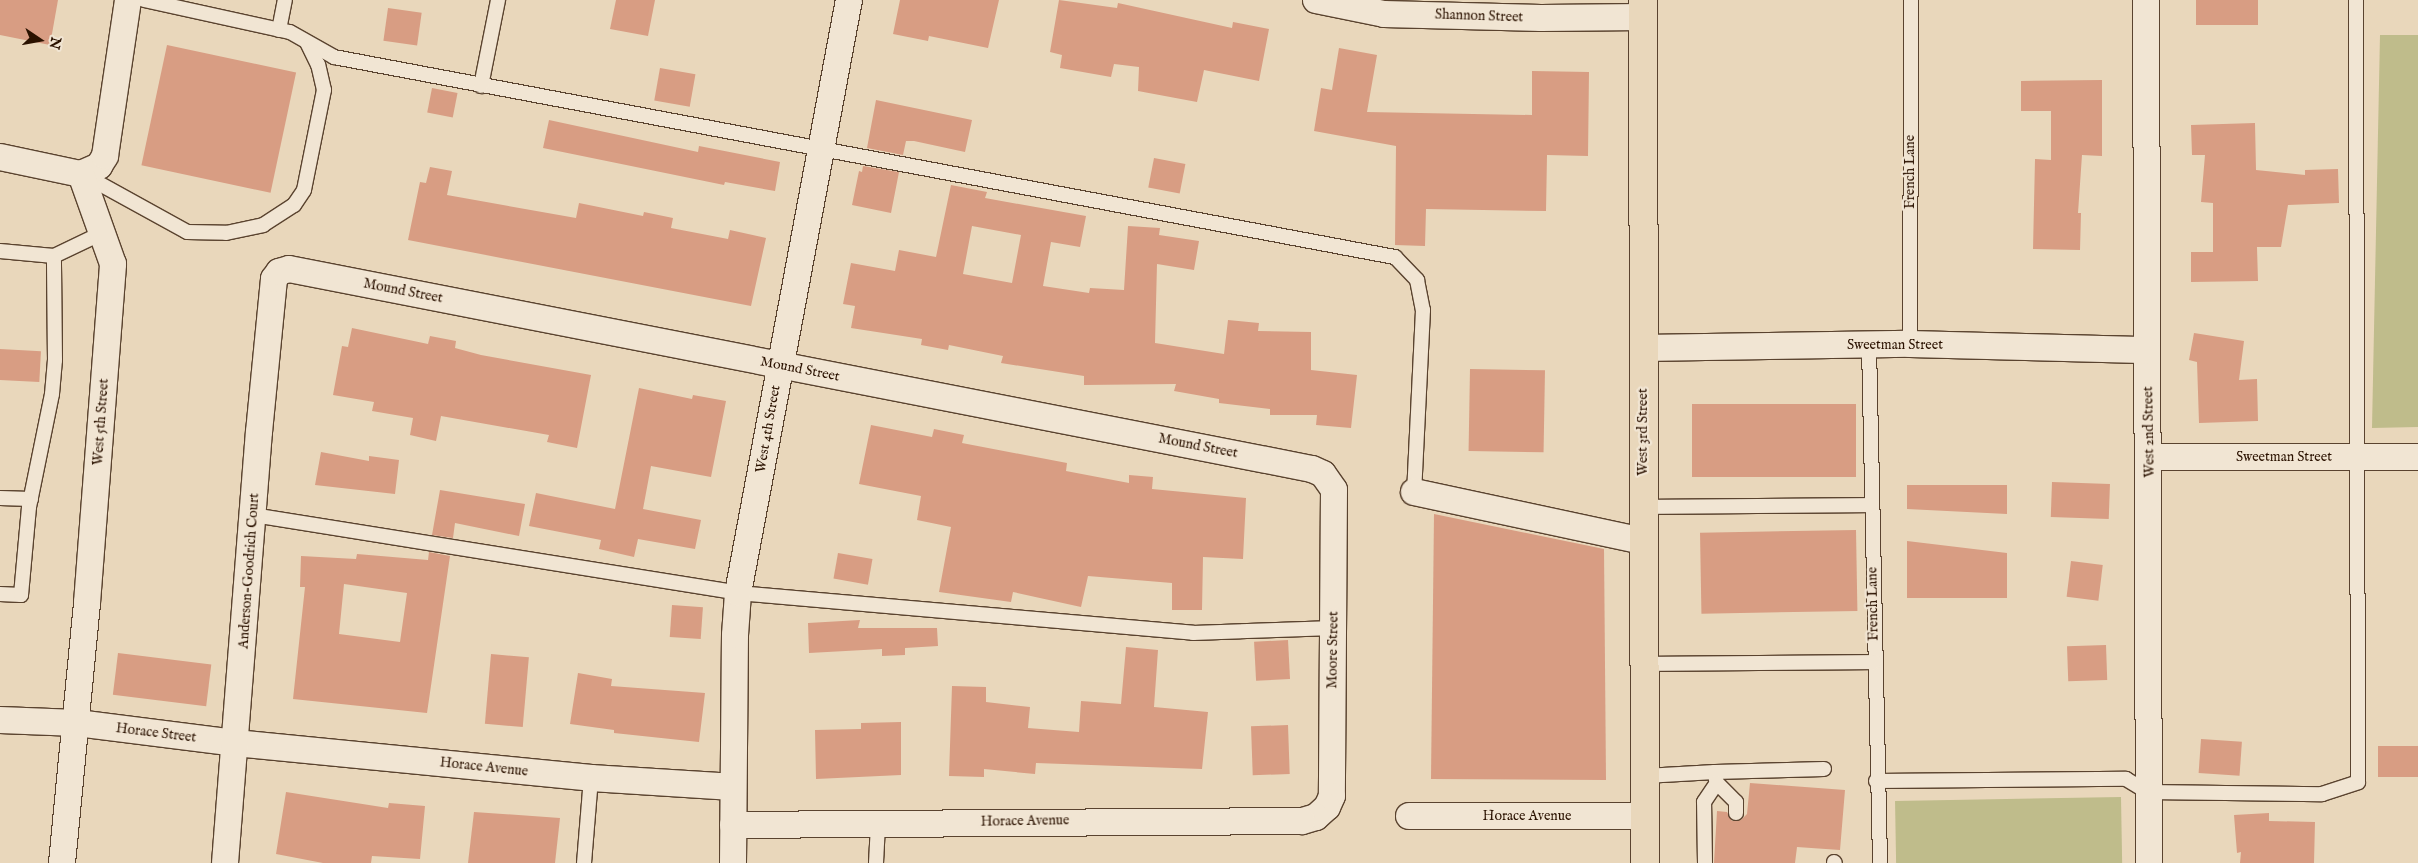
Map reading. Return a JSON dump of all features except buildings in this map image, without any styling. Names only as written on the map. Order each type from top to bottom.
[{"type":"main road","name":"West 3rd Street","points":[[1643,8],[1645,863]]},
{"type":"street","points":[[0,158],[81,174],[99,166],[105,156],[128,0]]},
{"type":"street","name":"West 4th Street","points":[[733,863],[735,636],[738,593],[848,0]]},
{"type":"street","name":"Shannon Street","points":[[1316,0],[1384,7],[1643,8]]},
{"type":"street","name":"West 2nd Street","points":[[2146,0],[2149,863]]},
{"type":"street","name":"West 5th Street","points":[[62,863],[77,723],[113,264],[81,174]]},
{"type":"street","name":"Mound Street","points":[[274,279],[279,272],[289,269],[1312,469],[1328,478]]},
{"type":"street","name":"Anderson-Goodrich Court","points":[[225,863],[274,279]]},
{"type":"street","name":"Sweetman Street","points":[[1643,348],[1910,344],[2148,350]]},
{"type":"street","name":"Sweetman Street","points":[[2149,457],[2418,457]]},
{"type":"street","name":"Moore Street","points":[[1316,817],[1327,807],[1332,796],[1335,498],[1328,478]]},
{"type":"street","points":[[1414,492],[1643,542]]},
{"type":"street","points":[[0,720],[77,723]]},
{"type":"street","name":"Horace Street","points":[[77,723],[235,743]]},
{"type":"street","name":"Horace Avenue","points":[[235,743],[591,778],[733,787]]},
{"type":"street","name":"Horace Avenue","points":[[1409,816],[1645,816]]},
{"type":"street","name":"Horace Avenue","points":[[734,825],[1302,821],[1316,817]]},
{"type":"lane","points":[[144,0],[278,30],[307,42],[334,57],[1395,257],[1417,280],[1423,310],[1414,492]]},
{"type":"lane","points":[[278,30],[284,0]]},
{"type":"lane","points":[[481,86],[498,0]]},
{"type":"lane","name":"French Lane","points":[[1910,344],[1911,0]]},
{"type":"lane","points":[[1876,781],[2126,779],[2148,792],[2322,794],[2358,782],[2356,0]]},
{"type":"lane","points":[[81,174],[187,232],[226,233],[263,225],[294,205],[304,190],[324,90],[318,65],[307,42]]},
{"type":"lane","points":[[0,251],[54,256],[102,233]]},
{"type":"lane","points":[[0,594],[21,595],[31,499],[52,394],[55,360],[54,256]]},
{"type":"lane","name":"French Lane","points":[[1869,345],[1876,781],[1880,863]]},
{"type":"lane","points":[[0,498],[31,499]]},
{"type":"lane","points":[[1644,507],[1872,504]]},
{"type":"lane","points":[[253,515],[738,593],[1193,633],[1334,628]]},
{"type":"lane","points":[[1644,664],[1874,662]]},
{"type":"lane","points":[[1645,776],[1716,778],[1824,769]]},
{"type":"lane","points":[[584,863],[591,778]]},
{"type":"lane","points":[[1716,778],[1736,802],[1736,813]]},
{"type":"lane","points":[[1705,863],[1704,802],[1716,778]]},
{"type":"lane","points":[[876,863],[878,824]]},
{"type":"shaded area","points":[[2380,35],[2418,35],[2418,427],[2372,428]]},
{"type":"shaded area","points":[[2121,797],[2122,863],[1896,863],[1895,801]]}]
